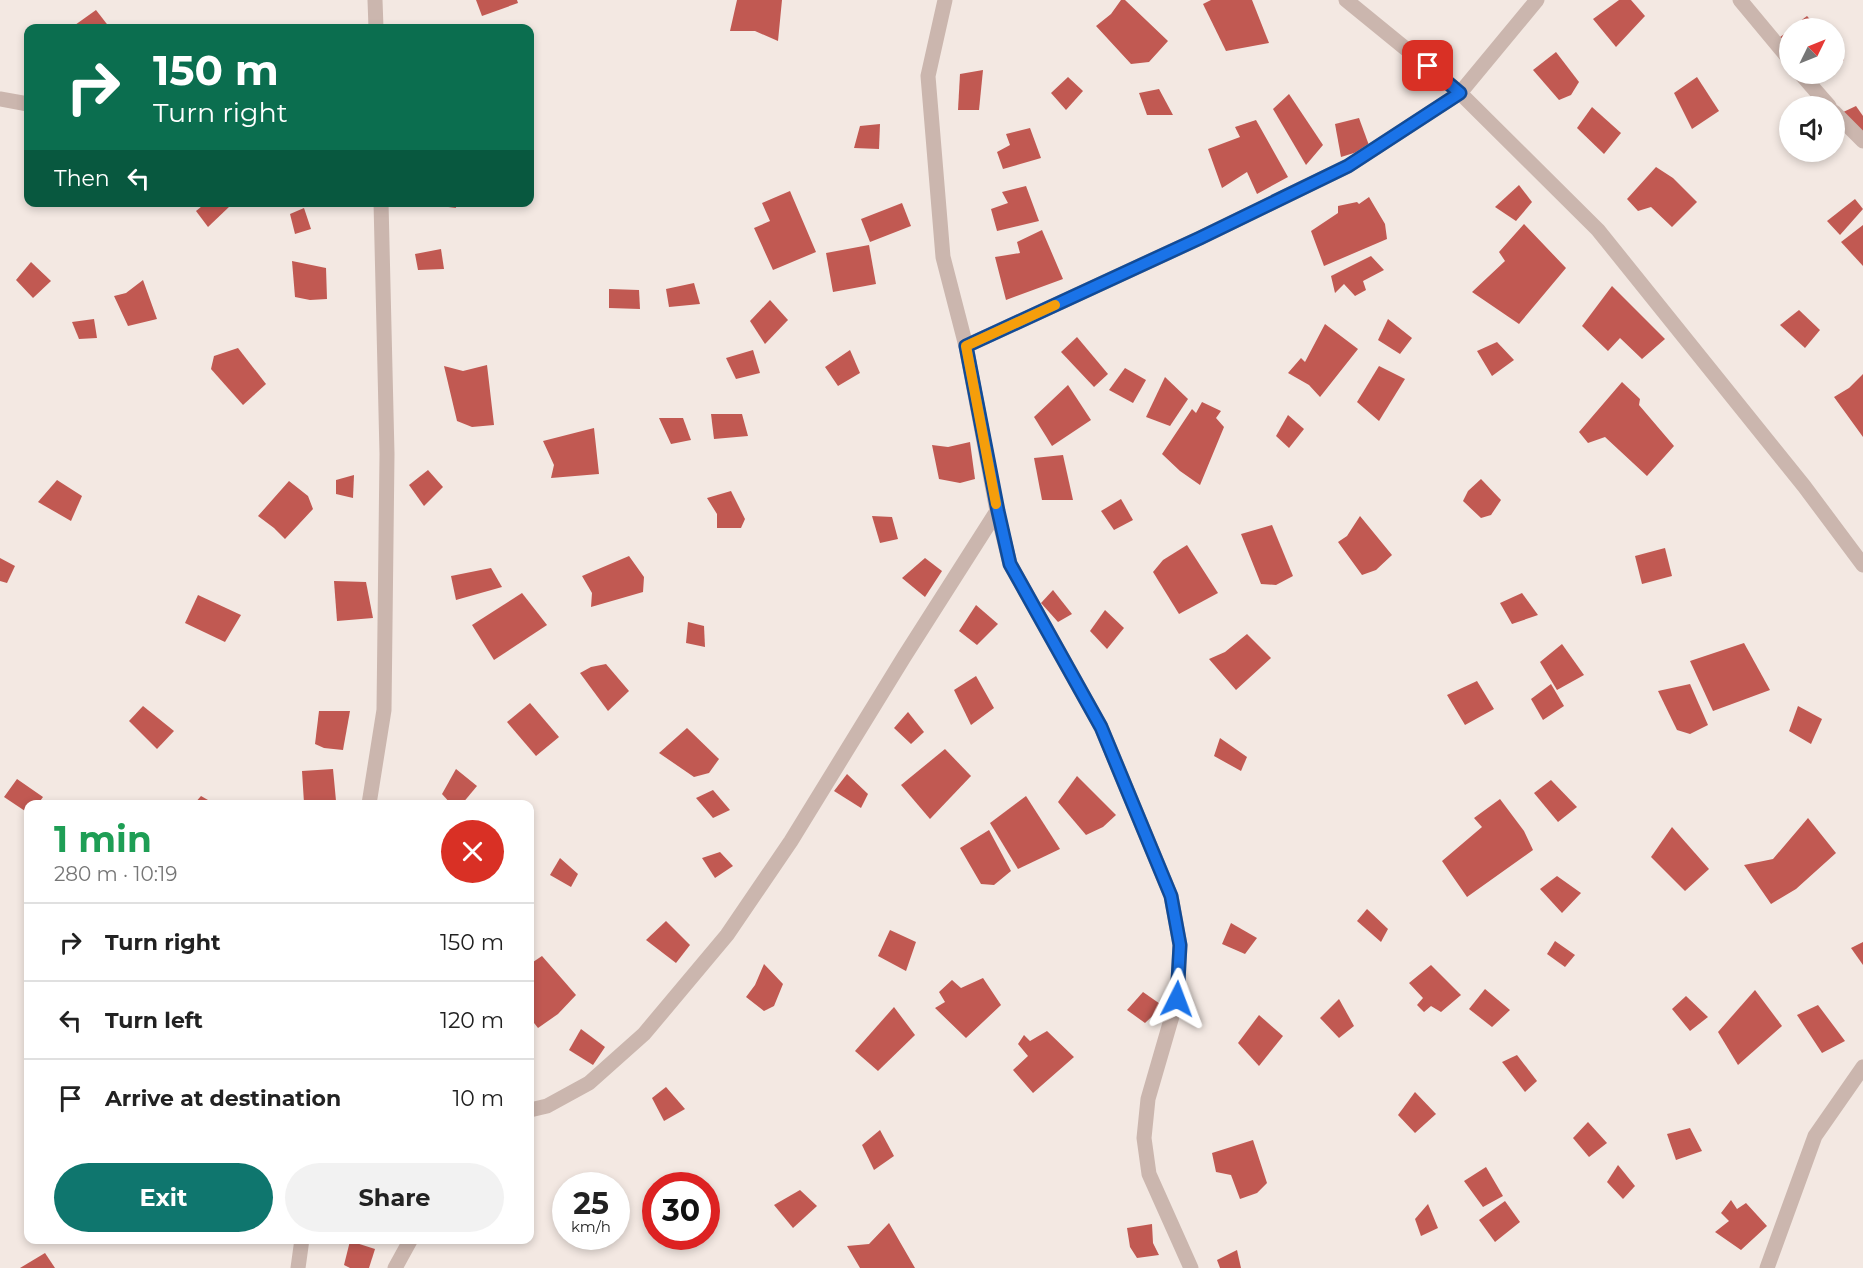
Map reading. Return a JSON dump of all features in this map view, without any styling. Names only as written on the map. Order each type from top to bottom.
[{"type":"street","points":[[375,0],[376,24]]},
{"type":"street","points":[[945,0],[928,76],[943,257],[966,346],[1010,564],[1101,727],[1171,896],[1180,945],[1177,999],[1148,1099],[1144,1138],[1149,1174],[1191,1268]]},
{"type":"street","points":[[1346,0],[1460,93],[1598,230],[1804,486],[1863,565]]},
{"type":"street","points":[[966,346],[1200,238],[1348,166],[1460,93],[1537,0]]},
{"type":"street","points":[[1740,0],[1779,47]]},
{"type":"street","points":[[1810,84],[1820,96]]},
{"type":"street","points":[[0,99],[24,103]]},
{"type":"street","points":[[1845,123],[1863,141]]},
{"type":"street","points":[[370,800],[384,710],[387,454],[381,207]]},
{"type":"street","points":[[534,1109],[547,1106],[589,1083],[644,1034],[727,935],[791,841],[904,657],[998,511]]},
{"type":"street","points":[[1767,1268],[1815,1136],[1863,1067]]},
{"type":"street","points":[[298,1268],[301,1244]]},
{"type":"street","points":[[395,1268],[408,1244]]},
{"type":"building","points":[[476,0],[517,0],[518,3],[482,16]]},
{"type":"building","points":[[737,0],[782,0],[778,41],[755,31],[730,31]]},
{"type":"building","points":[[1121,0],[1125,0],[1168,41],[1149,62],[1131,64],[1096,26],[1111,14]]},
{"type":"building","points":[[1211,0],[1252,0],[1269,43],[1226,51],[1203,4]]},
{"type":"building","points":[[1619,0],[1631,0],[1645,16],[1616,47],[1593,19]]},
{"type":"building","points":[[96,10],[107,24],[76,24]]},
{"type":"building","points":[[1556,52],[1579,82],[1571,95],[1559,100],[1533,70]]},
{"type":"building","points":[[983,70],[979,110],[958,110],[960,74]]},
{"type":"building","points":[[1068,77],[1083,91],[1066,110],[1051,93]]},
{"type":"building","points":[[1697,77],[1719,111],[1692,129],[1674,93]]},
{"type":"building","points":[[1159,89],[1173,115],[1147,115],[1139,93]]},
{"type":"building","points":[[1289,94],[1323,145],[1306,165],[1273,109]]},
{"type":"building","points":[[1856,106],[1863,116],[1863,140],[1845,120],[1845,111]]},
{"type":"building","points":[[1592,107],[1621,133],[1604,154],[1577,128]]},
{"type":"building","points":[[1359,118],[1370,148],[1341,157],[1335,124]]},
{"type":"building","points":[[1256,120],[1288,177],[1257,194],[1247,172],[1222,188],[1208,149],[1240,137],[1235,127]]},
{"type":"building","points":[[880,124],[879,149],[854,148],[860,126]]},
{"type":"building","points":[[1030,128],[1041,158],[1003,169],[997,152],[1010,145],[1006,134]]},
{"type":"building","points":[[1656,167],[1673,178],[1697,202],[1672,227],[1651,207],[1638,211],[1627,199]]},
{"type":"building","points":[[1519,185],[1532,202],[1516,221],[1495,207]]},
{"type":"building","points":[[1026,186],[1039,221],[997,231],[991,209],[1008,203],[1002,192]]},
{"type":"building","points":[[790,191],[816,252],[773,270],[754,228],[770,221],[762,203]]},
{"type":"building","points":[[1369,197],[1385,224],[1387,239],[1324,266],[1311,231],[1338,213],[1338,206],[1357,202],[1359,204]]},
{"type":"building","points":[[1855,199],[1863,209],[1840,235],[1827,221]]},
{"type":"building","points":[[902,203],[911,226],[870,242],[861,219]]},
{"type":"building","points":[[201,207],[229,207],[208,227],[196,211]]},
{"type":"building","points":[[304,208],[311,229],[295,234],[290,214]]},
{"type":"building","points":[[1524,224],[1566,268],[1519,324],[1472,292],[1505,261],[1499,252]]},
{"type":"building","points":[[1863,225],[1863,266],[1841,242]]},
{"type":"building","points":[[1042,230],[1063,279],[1006,300],[995,257],[1020,253],[1017,242]]},
{"type":"building","points":[[869,245],[876,284],[833,292],[826,253]]},
{"type":"building","points":[[441,249],[444,269],[418,270],[415,254]]},
{"type":"building","points":[[1371,256],[1384,270],[1363,281],[1366,290],[1355,296],[1344,284],[1335,293],[1331,276]]},
{"type":"building","points":[[292,261],[326,268],[327,299],[310,300],[295,297]]},
{"type":"building","points":[[31,262],[51,281],[33,298],[16,280]]},
{"type":"building","points":[[143,280],[157,319],[128,326],[114,296],[126,293]]},
{"type":"building","points":[[694,283],[700,304],[669,307],[666,289]]},
{"type":"building","points":[[1612,286],[1665,339],[1642,359],[1620,338],[1608,351],[1582,326]]},
{"type":"building","points":[[609,289],[639,290],[640,309],[609,308]]},
{"type":"building","points":[[770,300],[788,320],[765,344],[750,321]]},
{"type":"building","points":[[1799,310],[1820,330],[1805,348],[1780,325]]},
{"type":"building","points":[[94,319],[97,338],[79,339],[72,322]]},
{"type":"building","points":[[1388,319],[1412,338],[1400,354],[1378,340]]},
{"type":"building","points":[[1325,324],[1358,349],[1320,397],[1309,385],[1288,373],[1301,358],[1305,362]]},
{"type":"building","points":[[1077,337],[1108,374],[1094,387],[1061,352]]},
{"type":"building","points":[[1497,342],[1514,360],[1492,376],[1477,351]]},
{"type":"building","points":[[238,348],[266,384],[243,405],[211,369],[214,356]]},
{"type":"building","points":[[753,350],[760,373],[736,379],[726,358]]},
{"type":"building","points":[[850,350],[860,373],[838,386],[825,367]]},
{"type":"building","points":[[487,365],[494,425],[472,427],[457,421],[444,366],[463,371]]},
{"type":"building","points":[[1379,366],[1405,379],[1379,421],[1357,402]]},
{"type":"building","points":[[1125,368],[1146,380],[1133,403],[1109,390]]},
{"type":"building","points":[[1863,374],[1863,437],[1834,397],[1849,388]]},
{"type":"building","points":[[1165,377],[1188,399],[1170,426],[1146,417]]},
{"type":"building","points":[[1622,382],[1640,399],[1639,405],[1674,446],[1647,476],[1605,437],[1588,443],[1579,432]]},
{"type":"building","points":[[1068,385],[1091,420],[1052,446],[1034,417]]},
{"type":"building","points":[[1202,402],[1221,411],[1216,418],[1224,427],[1200,485],[1162,454],[1192,409],[1196,413]]},
{"type":"building","points":[[711,414],[742,414],[748,436],[714,439]]},
{"type":"building","points":[[1288,415],[1304,429],[1289,448],[1276,436]]},
{"type":"building","points":[[659,418],[683,418],[691,440],[671,444]]},
{"type":"building","points":[[594,428],[599,474],[551,478],[554,465],[543,441]]},
{"type":"building","points":[[970,442],[975,479],[960,483],[939,479],[932,445],[948,447]]},
{"type":"building","points":[[1063,455],[1073,500],[1042,500],[1034,458]]},
{"type":"building","points":[[428,470],[443,487],[424,506],[409,485]]},
{"type":"building","points":[[354,475],[353,498],[336,494],[336,480]]},
{"type":"building","points":[[1481,479],[1501,500],[1491,515],[1481,518],[1463,501],[1468,491]]},
{"type":"building","points":[[57,480],[82,496],[71,521],[38,502]]},
{"type":"building","points":[[289,481],[308,496],[313,509],[285,539],[258,516]]},
{"type":"building","points":[[731,491],[745,519],[741,528],[717,528],[717,514],[707,498]]},
{"type":"building","points":[[1121,499],[1133,520],[1114,530],[1101,511]]},
{"type":"building","points":[[872,516],[892,517],[898,539],[880,543]]},
{"type":"building","points":[[1360,516],[1392,555],[1376,570],[1362,575],[1338,542],[1347,536]]},
{"type":"building","points":[[1272,525],[1293,576],[1276,585],[1261,584],[1241,534]]},
{"type":"building","points":[[1187,545],[1218,593],[1179,614],[1153,572],[1163,560]]},
{"type":"building","points":[[1665,548],[1672,576],[1642,584],[1635,556]]},
{"type":"building","points":[[629,556],[644,577],[643,592],[591,607],[592,593],[582,576]]},
{"type":"building","points":[[0,558],[15,566],[7,583],[0,581]]},
{"type":"building","points":[[925,558],[942,571],[925,597],[902,578]]},
{"type":"building","points":[[491,568],[502,587],[456,600],[451,576]]},
{"type":"building","points":[[334,581],[366,582],[373,618],[337,621]]},
{"type":"building","points":[[1053,590],[1072,614],[1058,622],[1041,603]]},
{"type":"building","points":[[522,593],[547,625],[494,660],[472,625]]},
{"type":"building","points":[[1522,593],[1538,615],[1512,624],[1500,603]]},
{"type":"building","points":[[198,595],[241,615],[225,642],[185,623]]},
{"type":"building","points":[[976,605],[998,624],[977,645],[959,631]]},
{"type":"building","points":[[1105,610],[1124,628],[1107,649],[1090,631]]},
{"type":"building","points":[[688,622],[704,626],[705,647],[686,643]]},
{"type":"building","points":[[1247,634],[1271,658],[1236,690],[1209,659],[1225,652]]},
{"type":"building","points":[[1744,643],[1770,690],[1713,711],[1690,661]]},
{"type":"building","points":[[1562,644],[1584,675],[1557,690],[1540,662]]},
{"type":"building","points":[[606,664],[629,691],[608,711],[580,673],[591,667]]},
{"type":"building","points":[[976,676],[994,708],[971,725],[954,690]]},
{"type":"building","points":[[1477,681],[1494,709],[1465,725],[1447,695]]},
{"type":"building","points":[[1551,684],[1564,706],[1543,720],[1531,699]]},
{"type":"building","points":[[1690,684],[1708,725],[1690,734],[1677,730],[1658,691]]},
{"type":"building","points":[[530,703],[559,737],[536,756],[507,722]]},
{"type":"building","points":[[143,706],[174,731],[157,749],[129,721]]},
{"type":"building","points":[[1798,706],[1822,719],[1811,744],[1789,731]]},
{"type":"building","points":[[319,711],[350,711],[343,750],[324,748],[315,744]]},
{"type":"building","points":[[908,712],[924,732],[911,744],[894,728]]},
{"type":"building","points":[[687,728],[719,759],[709,773],[694,777],[659,753]]},
{"type":"building","points":[[1220,738],[1247,757],[1241,771],[1214,756]]},
{"type":"building","points":[[945,749],[971,776],[930,819],[901,785]]},
{"type":"building","points":[[333,769],[336,800],[304,800],[302,771]]},
{"type":"building","points":[[456,769],[477,786],[465,800],[447,800],[442,794]]},
{"type":"building","points":[[847,774],[868,794],[861,808],[834,791]]},
{"type":"building","points":[[1077,776],[1116,815],[1103,827],[1086,835],[1058,802]]},
{"type":"building","points":[[17,779],[43,797],[41,800],[24,800],[24,810],[4,797]]},
{"type":"building","points":[[1551,780],[1577,807],[1558,822],[1534,793]]},
{"type":"building","points":[[713,790],[730,810],[713,818],[696,798]]},
{"type":"building","points":[[1026,796],[1060,849],[1018,869],[990,823]]},
{"type":"building","points":[[1500,799],[1524,831],[1533,850],[1467,897],[1442,861],[1482,827],[1474,818]]},
{"type":"building","points":[[1808,818],[1836,853],[1796,889],[1771,904],[1744,865],[1773,859]]},
{"type":"building","points":[[1672,827],[1709,869],[1685,891],[1651,857]]},
{"type":"building","points":[[989,830],[1011,871],[994,885],[981,884],[960,848]]},
{"type":"building","points":[[720,852],[733,866],[715,878],[702,858]]},
{"type":"building","points":[[560,858],[578,874],[571,887],[550,875]]},
{"type":"building","points":[[1557,876],[1581,893],[1562,913],[1540,889]]},
{"type":"building","points":[[1367,909],[1388,929],[1381,942],[1357,921]]},
{"type":"building","points":[[666,921],[690,945],[676,963],[646,940]]},
{"type":"building","points":[[1231,923],[1257,938],[1245,954],[1222,944]]},
{"type":"building","points":[[890,930],[916,942],[906,971],[878,956]]},
{"type":"building","points":[[1555,941],[1575,955],[1565,967],[1547,954]]},
{"type":"building","points":[[1863,942],[1863,965],[1851,948]]},
{"type":"building","points":[[542,956],[576,995],[558,1014],[538,1028],[534,1023],[534,961]]},
{"type":"building","points":[[764,964],[783,984],[774,1006],[764,1011],[746,997],[755,985]]},
{"type":"building","points":[[1431,965],[1461,995],[1441,1012],[1431,1006],[1424,1012],[1417,1005],[1423,998],[1409,983]]},
{"type":"building","points":[[983,978],[1001,1005],[966,1038],[935,1008],[945,1002],[939,992],[952,980],[961,988]]},
{"type":"building","points":[[1485,989],[1510,1010],[1492,1027],[1469,1009]]},
{"type":"building","points":[[1755,990],[1782,1026],[1738,1065],[1718,1032]]},
{"type":"building","points":[[1143,992],[1163,1006],[1145,1023],[1127,1010]]},
{"type":"building","points":[[1686,996],[1708,1017],[1690,1031],[1672,1009]]},
{"type":"building","points":[[1339,999],[1354,1026],[1339,1038],[1320,1018]]},
{"type":"building","points":[[1818,1005],[1845,1041],[1822,1053],[1797,1015]]},
{"type":"building","points":[[894,1007],[915,1035],[878,1071],[855,1051]]},
{"type":"building","points":[[1259,1015],[1283,1036],[1259,1066],[1238,1043]]},
{"type":"building","points":[[581,1029],[605,1047],[593,1065],[569,1050]]},
{"type":"building","points":[[1047,1031],[1074,1057],[1033,1093],[1013,1070],[1028,1056],[1018,1044],[1024,1035],[1030,1041]]},
{"type":"building","points":[[1517,1055],[1537,1081],[1525,1092],[1502,1062]]},
{"type":"building","points":[[666,1087],[685,1109],[664,1121],[652,1098]]},
{"type":"building","points":[[1415,1092],[1436,1114],[1415,1133],[1398,1115]]},
{"type":"building","points":[[1588,1122],[1607,1143],[1589,1157],[1573,1138]]},
{"type":"building","points":[[1690,1128],[1702,1151],[1676,1160],[1667,1134]]},
{"type":"building","points":[[880,1130],[894,1156],[874,1170],[862,1145]]},
{"type":"building","points":[[1253,1140],[1267,1183],[1257,1193],[1240,1199],[1231,1175],[1216,1172],[1212,1153]]},
{"type":"building","points":[[1618,1165],[1635,1186],[1623,1199],[1607,1182]]},
{"type":"building","points":[[1486,1167],[1503,1196],[1483,1207],[1464,1181]]},
{"type":"building","points":[[800,1190],[817,1206],[793,1228],[774,1205]]},
{"type":"building","points":[[1731,1200],[1737,1209],[1746,1203],[1767,1226],[1741,1250],[1715,1232],[1729,1221],[1721,1213]]},
{"type":"building","points":[[1505,1201],[1520,1222],[1495,1242],[1479,1220]]},
{"type":"building","points":[[1428,1204],[1438,1228],[1421,1236],[1415,1219]]},
{"type":"building","points":[[889,1223],[915,1268],[860,1268],[847,1246],[869,1244]]},
{"type":"building","points":[[1152,1224],[1153,1243],[1159,1255],[1137,1258],[1130,1247],[1127,1228]]},
{"type":"building","points":[[349,1244],[359,1244],[375,1249],[369,1268],[350,1268],[344,1265]]},
{"type":"building","points":[[1237,1250],[1241,1268],[1220,1268],[1217,1260]]},
{"type":"building","points":[[45,1253],[55,1268],[20,1268]]},
{"type":"slow traffic","points":[[996,504],[966,346],[1055,305]]},
{"type":"route","points":[[1177,999],[1180,945],[1171,896],[1101,727],[1010,564],[966,346],[1200,238],[1348,166],[1460,93],[1428,66]]}]
